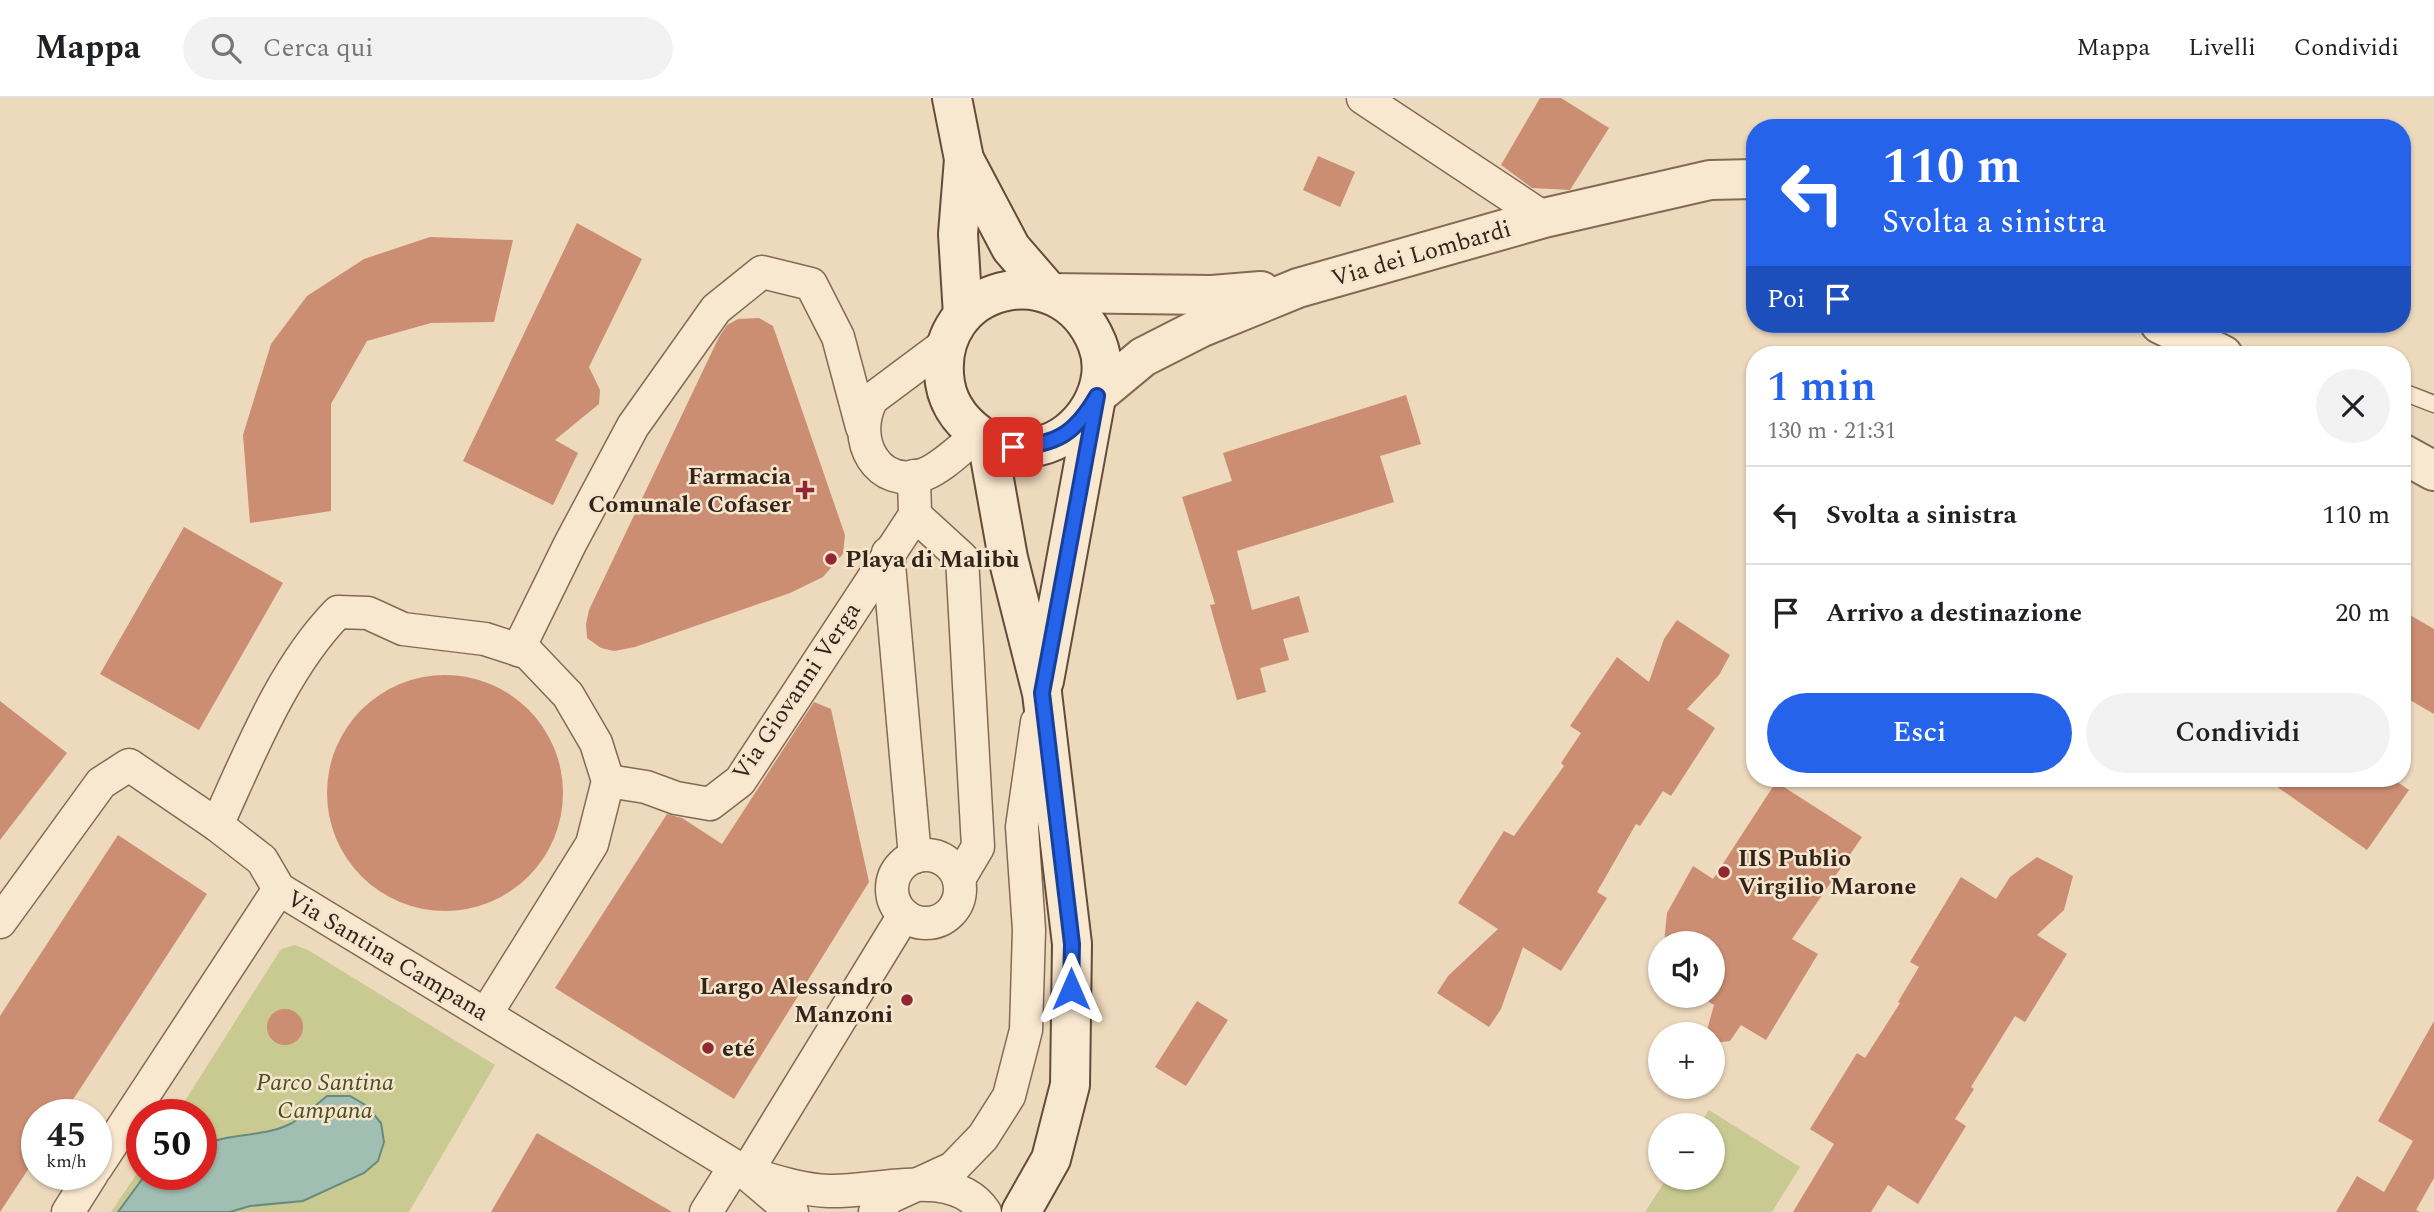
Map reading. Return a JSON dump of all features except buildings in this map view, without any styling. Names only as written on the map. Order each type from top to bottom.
[{"type":"main road","points":[[952,98],[964,159],[955,329],[943,369],[947,394],[959,417],[983,437],[1013,447],[1039,446],[1063,436],[1083,419],[1097,396]]},
{"type":"main road","points":[[964,159],[1011,248],[1049,293]]},
{"type":"main road","name":"Via dei Lombardi","points":[[1097,396],[1143,357],[1200,328],[1298,288],[1544,218],[1710,180],[1746,178]]},
{"type":"main road","points":[[955,329],[981,300],[1003,291],[1026,288],[1049,293],[1072,305],[1088,324],[1099,346],[1101,371],[1097,396],[1042,693]]},
{"type":"main road","name":"Via dei Lombardi","points":[[1049,293],[1212,295],[1298,288]]},
{"type":"main road","points":[[2178,333],[2205,346]]},
{"type":"main road","points":[[983,437],[1008,558],[1042,693],[1072,944],[1070,1086],[1051,1159],[1021,1212]]},
{"type":"main road","points":[[2411,458],[2434,471]]},
{"type":"street","name":"Via dei Lombardi","points":[[1363,98],[1544,218]]},
{"type":"street","points":[[518,650],[570,544],[633,426],[716,309],[762,272],[811,284],[838,337],[864,444],[872,458],[883,469],[897,475],[914,476],[927,473],[983,437]]},
{"type":"street","points":[[862,427],[865,411],[872,399],[955,329]]},
{"type":"street","points":[[914,476],[915,515],[888,553],[915,857]]},
{"type":"street","points":[[915,515],[962,558],[978,847],[959,879],[958,901],[945,918],[923,923],[904,915],[892,895],[897,872],[904,863],[915,857],[937,856],[954,869],[959,879]]},
{"type":"street","name":"Via Giovanni Verga","points":[[608,781],[646,787],[676,798],[710,804],[740,781],[888,553]]},
{"type":"street","points":[[217,825],[286,682],[315,636],[338,612],[368,613],[403,629],[485,639],[528,653],[568,695],[596,743],[608,781],[592,845],[486,1014]]},
{"type":"street","points":[[875,1212],[890,1197],[953,1168],[983,1137],[1009,1096],[1026,1030],[1029,930],[1022,827],[1042,693]]},
{"type":"street","points":[[0,922],[101,783],[129,765],[217,825],[262,860],[279,889]]},
{"type":"street","name":"Via Santina Campana","points":[[112,1144],[279,889],[740,1169]]},
{"type":"street","points":[[706,1212],[740,1169],[904,915]]},
{"type":"street","points":[[740,1169],[792,1186],[827,1191],[932,1184],[956,1188],[985,1212]]},
{"type":"street","points":[[740,1169],[792,1212]]},
{"type":"street","points":[[68,1212],[82,1190]]},
{"type":"lane","points":[[2411,395],[2434,404]]},
{"type":"green space","name":"Parco Santina Campana","points":[[295,945],[308,950],[495,1065],[409,1212],[111,1212],[126,1190],[217,1190],[217,1099],[186,1099],[281,949]]},
{"type":"green space","points":[[1725,1120],[1800,1167],[1772,1212],[1645,1212],[1659,1190],[1725,1190]]},
{"type":"shaded area","points":[[327,1096],[350,1096],[367,1106],[381,1123],[384,1142],[378,1161],[364,1173],[303,1201],[250,1206],[230,1212],[118,1212],[134,1190],[217,1190],[217,1141],[281,1128],[301,1117]]},
{"type":"place","name":"Farmacia Comunale Cofaser","points":[[805,490]]},
{"type":"place","name":"Playa di Malibù","points":[[831,559]]},
{"type":"place","name":"IIS Publio Virgilio Marone","points":[[1724,872]]},
{"type":"place","name":"Largo Alessandro Manzoni","points":[[907,1000]]},
{"type":"place","name":"eté","points":[[708,1048]]},
{"type":"route","points":[[1013,447],[1039,446],[1063,436],[1083,419],[1097,396],[1042,693],[1072,944],[1071,989]]}]
